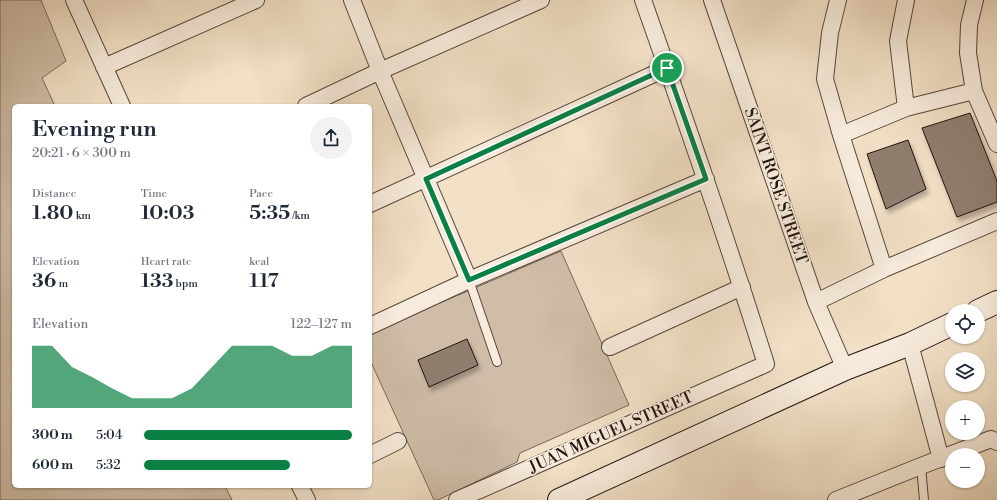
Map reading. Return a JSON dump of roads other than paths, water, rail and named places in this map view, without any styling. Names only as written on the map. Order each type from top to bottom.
[{"type":"street","points":[[74,0],[121,104]]},
{"type":"street","points":[[104,67],[256,0]]},
{"type":"street","points":[[352,0],[380,72],[469,280]]},
{"type":"street","points":[[310,104],[541,0]]},
{"type":"street","points":[[610,347],[742,286],[643,0]]},
{"type":"street","name":"SAINT ROSE STREET","points":[[712,0],[816,302],[845,369]]},
{"type":"street","points":[[838,0],[830,33],[825,79],[841,135],[884,269]]},
{"type":"street","points":[[906,0],[898,41],[906,108]]},
{"type":"street","points":[[975,0],[969,25],[968,53],[974,91],[997,144]]},
{"type":"street","points":[[372,203],[667,68]]},
{"type":"street","points":[[841,135],[906,108],[974,91]]},
{"type":"street","points":[[372,325],[469,280],[706,179]]},
{"type":"street","points":[[816,302],[884,269],[997,221]]},
{"type":"street","name":"JUAN MIGUEL STREET","points":[[457,500],[766,364],[742,286]]},
{"type":"street","points":[[985,308],[997,302]]},
{"type":"street","points":[[559,500],[845,369],[910,344],[945,327]]},
{"type":"street","points":[[910,344],[941,459]]},
{"type":"street","points":[[836,500],[990,439],[997,442]]},
{"type":"street","points":[[372,454],[398,441]]},
{"type":"lane","points":[[469,280],[497,362]]},
{"type":"lane","points":[[921,466],[924,500]]}]
